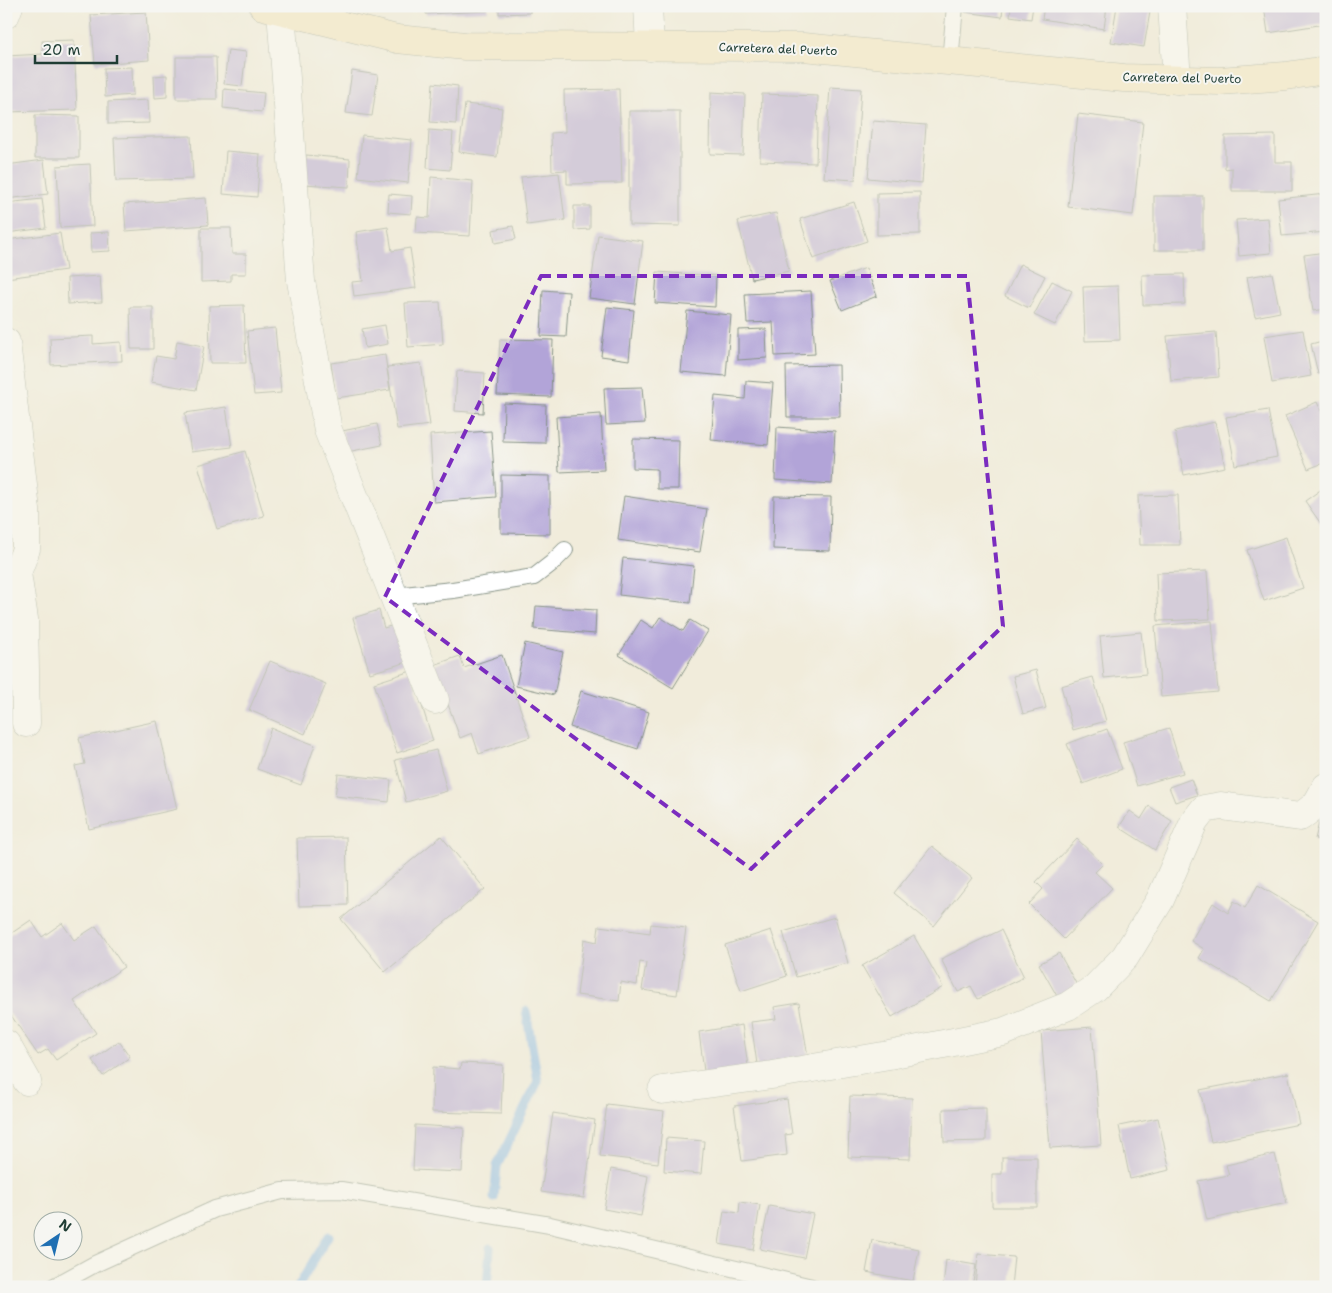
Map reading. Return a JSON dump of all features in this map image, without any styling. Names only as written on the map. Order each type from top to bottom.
[{"type":"main road","name":"Carretera del Puerto","points":[[272,9],[397,39],[465,46],[803,47],[1124,78],[1177,80],[1219,81],[1286,76],[1326,70]]},
{"type":"street","points":[[6,14],[10,6]]},
{"type":"street","points":[[648,6],[650,47]]},
{"type":"street","points":[[1172,6],[1177,80]]},
{"type":"street","points":[[272,9],[301,281],[328,430],[435,700]]},
{"type":"street","points":[[6,342],[26,510],[26,549],[12,579],[24,619],[26,723]]},
{"type":"street","points":[[662,1090],[772,1076],[994,1034],[1068,1006],[1095,988],[1125,957],[1160,900],[1194,822],[1204,809],[1221,806],[1300,817],[1316,805],[1326,787]]},
{"type":"street","points":[[6,1044],[27,1081]]},
{"type":"lane","points":[[950,62],[954,6]]},
{"type":"lane","points":[[393,596],[453,590],[534,577],[565,550]]},
{"type":"lane","points":[[53,1287],[95,1264],[215,1209],[282,1191],[341,1190],[550,1225],[812,1287]]},
{"type":"highlighted area","points":[[541,276],[967,276],[1003,626],[751,869],[385,597]]},
{"type":"building","points":[[426,6],[488,6],[488,11],[426,14]]},
{"type":"building","points":[[499,6],[530,6],[530,13],[499,14]]},
{"type":"building","points":[[965,6],[1003,6],[1002,17],[965,12]]},
{"type":"building","points":[[1011,6],[1033,6],[1031,19],[1010,16]]},
{"type":"building","points":[[1044,6],[1107,6],[1104,29],[1042,19]]},
{"type":"building","points":[[1117,6],[1151,6],[1144,47],[1111,42]]},
{"type":"building","points":[[1264,6],[1322,6],[1325,24],[1268,33]]},
{"type":"building","points":[[146,12],[149,60],[95,64],[91,15]]},
{"type":"building","points":[[74,40],[77,110],[6,112],[6,56],[43,54],[42,41]]},
{"type":"building","points":[[228,50],[246,52],[242,86],[224,84]]},
{"type":"building","points":[[176,57],[216,57],[217,99],[176,99]]},
{"type":"building","points":[[132,67],[133,95],[105,97],[104,68]]},
{"type":"building","points":[[352,71],[378,75],[372,116],[346,113]]},
{"type":"building","points":[[167,75],[167,97],[155,98],[154,76]]},
{"type":"building","points":[[433,83],[458,86],[456,124],[430,122]]},
{"type":"building","points":[[830,87],[861,89],[855,180],[824,178]]},
{"type":"building","points":[[224,89],[264,93],[262,112],[223,108]]},
{"type":"building","points":[[619,89],[622,183],[567,184],[567,170],[552,171],[551,133],[565,132],[564,90]]},
{"type":"building","points":[[711,92],[745,94],[743,155],[710,154]]},
{"type":"building","points":[[762,94],[818,96],[816,163],[760,161]]},
{"type":"building","points":[[148,100],[149,123],[108,124],[108,102]]},
{"type":"building","points":[[465,104],[502,108],[497,157],[459,152]]},
{"type":"building","points":[[629,111],[680,111],[680,226],[629,225]]},
{"type":"building","points":[[1078,114],[1143,122],[1133,215],[1068,207]]},
{"type":"building","points":[[35,115],[79,116],[79,158],[35,158]]},
{"type":"building","points":[[873,121],[926,125],[922,183],[868,178]]},
{"type":"building","points":[[429,130],[453,132],[450,170],[427,168]]},
{"type":"building","points":[[362,135],[412,140],[408,183],[358,177]]},
{"type":"building","points":[[1275,135],[1275,162],[1292,162],[1292,191],[1232,191],[1232,168],[1225,169],[1225,136]]},
{"type":"building","points":[[191,136],[193,179],[116,181],[114,138]]},
{"type":"building","points":[[226,151],[260,154],[257,197],[223,194]]},
{"type":"building","points":[[306,155],[350,159],[349,187],[304,184]]},
{"type":"building","points":[[44,160],[48,194],[6,199],[6,165]]},
{"type":"building","points":[[90,164],[93,226],[60,228],[57,166]]},
{"type":"building","points":[[559,173],[565,220],[527,225],[521,177]]},
{"type":"building","points":[[431,177],[473,181],[470,236],[416,233],[417,217],[429,218]]},
{"type":"building","points":[[920,192],[920,234],[877,235],[877,193]]},
{"type":"building","points":[[389,194],[412,196],[411,214],[388,212]]},
{"type":"building","points":[[1326,194],[1326,232],[1282,236],[1278,199]]},
{"type":"building","points":[[1154,196],[1203,196],[1203,250],[1154,250]]},
{"type":"building","points":[[206,198],[208,225],[126,231],[124,204]]},
{"type":"building","points":[[42,199],[46,228],[6,233],[6,203]]},
{"type":"building","points":[[854,202],[867,241],[813,259],[800,219]]},
{"type":"building","points":[[574,206],[590,206],[590,229],[574,230]]},
{"type":"building","points":[[776,213],[789,271],[752,279],[738,221]]},
{"type":"building","points":[[1268,218],[1271,253],[1239,256],[1236,220]]},
{"type":"building","points":[[513,226],[516,239],[495,243],[493,230]]},
{"type":"building","points":[[388,227],[392,251],[410,248],[416,288],[354,296],[352,282],[363,281],[356,232]]},
{"type":"building","points":[[201,228],[231,228],[232,254],[246,254],[246,274],[231,274],[231,281],[201,282]]},
{"type":"building","points":[[109,232],[110,251],[91,252],[90,233]]},
{"type":"building","points":[[60,233],[66,270],[6,278],[6,240]]},
{"type":"building","points":[[598,235],[643,241],[635,304],[589,298]]},
{"type":"building","points":[[1326,252],[1326,309],[1313,311],[1304,255]]},
{"type":"building","points":[[1020,264],[1045,276],[1029,308],[1005,296]]},
{"type":"building","points":[[866,268],[877,296],[842,310],[830,281]]},
{"type":"building","points":[[657,272],[716,276],[715,307],[655,303]]},
{"type":"building","points":[[1272,273],[1280,312],[1255,317],[1247,277]]},
{"type":"building","points":[[1184,274],[1185,304],[1143,305],[1142,275]]},
{"type":"building","points":[[100,276],[102,302],[68,304],[67,278]]},
{"type":"building","points":[[1052,281],[1072,291],[1055,325],[1034,315]]},
{"type":"building","points":[[1118,286],[1120,340],[1085,341],[1083,287]]},
{"type":"building","points":[[543,290],[569,292],[566,337],[541,336]]},
{"type":"building","points":[[811,291],[815,354],[775,356],[773,322],[747,323],[745,294]]},
{"type":"building","points":[[440,302],[443,344],[408,347],[405,303]]},
{"type":"building","points":[[244,305],[246,363],[210,363],[209,306]]},
{"type":"building","points":[[130,307],[153,307],[153,349],[131,349]]},
{"type":"building","points":[[607,307],[634,310],[629,360],[601,356]]},
{"type":"building","points":[[687,311],[731,315],[726,376],[681,372]]},
{"type":"building","points":[[385,325],[388,344],[365,348],[362,329]]},
{"type":"building","points":[[275,328],[281,393],[254,395],[247,331]]},
{"type":"building","points":[[766,329],[767,358],[738,360],[738,330]]},
{"type":"building","points":[[1303,330],[1311,376],[1272,383],[1264,336]]},
{"type":"building","points":[[1216,332],[1219,377],[1171,381],[1167,336]]},
{"type":"building","points":[[93,336],[93,344],[121,342],[122,361],[51,365],[50,338]]},
{"type":"building","points":[[500,339],[553,340],[551,397],[497,395]]},
{"type":"building","points":[[1326,340],[1326,372],[1318,374],[1311,344]]},
{"type":"building","points":[[177,341],[204,346],[196,390],[151,382],[156,356],[174,359]]},
{"type":"building","points":[[385,355],[390,390],[336,398],[331,363]]},
{"type":"building","points":[[421,363],[430,425],[397,429],[387,367]]},
{"type":"building","points":[[839,365],[840,417],[787,417],[786,366]]},
{"type":"building","points":[[457,371],[485,373],[483,413],[455,411]]},
{"type":"building","points":[[746,381],[773,383],[768,445],[711,440],[715,396],[745,399]]},
{"type":"building","points":[[642,387],[645,423],[606,425],[604,388]]},
{"type":"building","points":[[1317,402],[1326,422],[1326,462],[1308,469],[1285,416]]},
{"type":"building","points":[[504,403],[546,405],[545,443],[503,442]]},
{"type":"building","points":[[226,407],[232,447],[191,452],[185,413]]},
{"type":"building","points":[[1268,410],[1277,457],[1235,465],[1226,417]]},
{"type":"building","points":[[601,414],[604,470],[559,472],[556,417]]},
{"type":"building","points":[[1215,422],[1225,467],[1184,475],[1175,431]]},
{"type":"building","points":[[377,424],[382,445],[347,452],[342,431]]},
{"type":"building","points":[[777,427],[835,431],[832,484],[775,480]]},
{"type":"building","points":[[491,431],[496,497],[434,502],[430,435]]},
{"type":"building","points":[[633,439],[679,440],[678,489],[657,489],[657,469],[633,468]]},
{"type":"building","points":[[245,451],[264,516],[217,529],[198,465]]},
{"type":"building","points":[[501,475],[550,476],[550,534],[501,533]]},
{"type":"building","points":[[1326,486],[1326,531],[1305,501]]},
{"type":"building","points":[[1178,495],[1180,545],[1140,545],[1138,496]]},
{"type":"building","points":[[624,496],[707,509],[700,552],[618,540]]},
{"type":"building","points":[[774,496],[831,497],[830,551],[773,549]]},
{"type":"building","points":[[1286,537],[1303,588],[1264,601],[1247,550]]},
{"type":"building","points":[[623,558],[694,566],[690,603],[619,595]]},
{"type":"building","points":[[1207,571],[1210,619],[1158,621],[1156,573]]},
{"type":"building","points":[[536,606],[596,610],[595,634],[534,629]]},
{"type":"building","points":[[379,610],[384,628],[400,623],[411,661],[370,673],[353,618]]},
{"type":"building","points":[[660,617],[683,631],[690,620],[708,631],[673,688],[619,655],[641,620],[653,628]]},
{"type":"building","points":[[1212,621],[1218,692],[1161,697],[1155,626]]},
{"type":"building","points":[[1141,632],[1146,674],[1104,678],[1100,636]]},
{"type":"building","points":[[525,643],[563,652],[554,695],[516,686]]},
{"type":"building","points":[[502,655],[530,737],[479,754],[472,733],[460,738],[434,665],[460,656],[464,668]]},
{"type":"building","points":[[270,661],[326,684],[305,734],[249,710]]},
{"type":"building","points":[[1036,670],[1046,708],[1023,714],[1013,676]]},
{"type":"building","points":[[411,671],[433,741],[397,753],[374,683]]},
{"type":"building","points":[[1093,677],[1106,721],[1073,730],[1061,686]]},
{"type":"building","points":[[581,691],[649,712],[638,749],[570,727]]},
{"type":"building","points":[[157,721],[177,809],[89,829],[75,766],[85,764],[79,738]]},
{"type":"building","points":[[271,728],[315,745],[301,785],[257,769]]},
{"type":"building","points":[[1169,728],[1183,773],[1137,786],[1123,742]]},
{"type":"building","points":[[1107,729],[1122,769],[1083,784],[1067,744]]},
{"type":"building","points":[[436,750],[447,791],[406,802],[395,760]]},
{"type":"building","points":[[338,774],[391,780],[389,802],[335,796]]},
{"type":"building","points":[[1191,779],[1197,795],[1175,802],[1169,787]]},
{"type":"building","points":[[1149,806],[1172,821],[1155,850],[1119,827],[1130,811],[1141,819]]},
{"type":"building","points":[[1322,811],[1326,811],[1326,841],[1315,839]]},
{"type":"building","points":[[441,836],[485,889],[385,972],[341,919]]},
{"type":"building","points":[[346,837],[348,905],[299,906],[297,838]]},
{"type":"building","points":[[1077,839],[1103,864],[1095,872],[1112,888],[1064,939],[1029,904],[1043,889],[1036,882]]},
{"type":"building","points":[[932,846],[972,878],[934,926],[894,893]]},
{"type":"building","points":[[1258,885],[1318,921],[1271,1001],[1199,958],[1204,949],[1191,941],[1213,903],[1228,913],[1234,901],[1245,908]]},
{"type":"building","points":[[835,917],[848,963],[796,977],[783,932]]},
{"type":"building","points":[[31,920],[42,937],[62,923],[74,940],[96,926],[124,967],[74,1001],[96,1033],[56,1060],[48,1049],[38,1055],[6,1008],[6,937]]},
{"type":"building","points":[[651,924],[686,928],[677,995],[642,990],[646,963],[640,962],[637,985],[621,982],[619,1001],[577,995],[584,939],[597,942],[599,926],[650,933]]},
{"type":"building","points":[[771,930],[787,976],[741,991],[725,945]]},
{"type":"building","points":[[1001,930],[1024,977],[978,999],[971,986],[958,992],[941,959]]},
{"type":"building","points":[[914,936],[943,987],[892,1017],[862,966]]},
{"type":"building","points":[[1059,953],[1082,994],[1062,1005],[1039,964]]},
{"type":"building","points":[[799,1003],[809,1063],[758,1071],[751,1022],[776,1019],[774,1007]]},
{"type":"building","points":[[742,1025],[749,1073],[705,1079],[699,1032]]},
{"type":"building","points":[[1092,1027],[1101,1145],[1050,1148],[1041,1031]]},
{"type":"building","points":[[119,1041],[130,1057],[103,1076],[92,1060]]},
{"type":"building","points":[[461,1063],[503,1065],[501,1114],[432,1112],[433,1067],[460,1069]]},
{"type":"building","points":[[1288,1073],[1299,1124],[1211,1142],[1200,1090]]},
{"type":"building","points":[[850,1096],[912,1098],[910,1159],[848,1157]]},
{"type":"building","points":[[787,1099],[792,1134],[785,1135],[787,1155],[742,1161],[734,1106]]},
{"type":"building","points":[[607,1104],[664,1111],[658,1163],[600,1156]]},
{"type":"building","points":[[986,1108],[986,1141],[944,1142],[943,1109]]},
{"type":"building","points":[[553,1113],[595,1120],[584,1198],[541,1192]]},
{"type":"building","points":[[1158,1118],[1170,1170],[1130,1179],[1119,1126]]},
{"type":"building","points":[[415,1125],[464,1128],[462,1172],[413,1170]]},
{"type":"building","points":[[666,1138],[704,1141],[701,1174],[664,1171]]},
{"type":"building","points":[[1275,1154],[1287,1203],[1207,1220],[1198,1181],[1229,1175],[1226,1165]]},
{"type":"building","points":[[1002,1157],[1037,1157],[1037,1207],[992,1207],[992,1174],[1002,1174]]},
{"type":"building","points":[[611,1169],[648,1176],[641,1216],[604,1209]]},
{"type":"building","points":[[740,1202],[760,1205],[753,1250],[719,1244],[724,1211],[739,1213]]},
{"type":"building","points":[[769,1206],[813,1214],[804,1258],[760,1249]]},
{"type":"building","points":[[872,1240],[919,1249],[913,1281],[866,1272]]},
{"type":"building","points":[[978,1254],[1014,1257],[1011,1287],[975,1287]]},
{"type":"building","points":[[946,1260],[976,1265],[972,1287],[943,1287]]},
{"type":"waterway","points":[[494,1198],[497,1166],[538,1081],[526,1011]]},
{"type":"waterway","points":[[298,1287],[328,1236]]},
{"type":"waterway","points":[[487,1287],[490,1248]]}]
